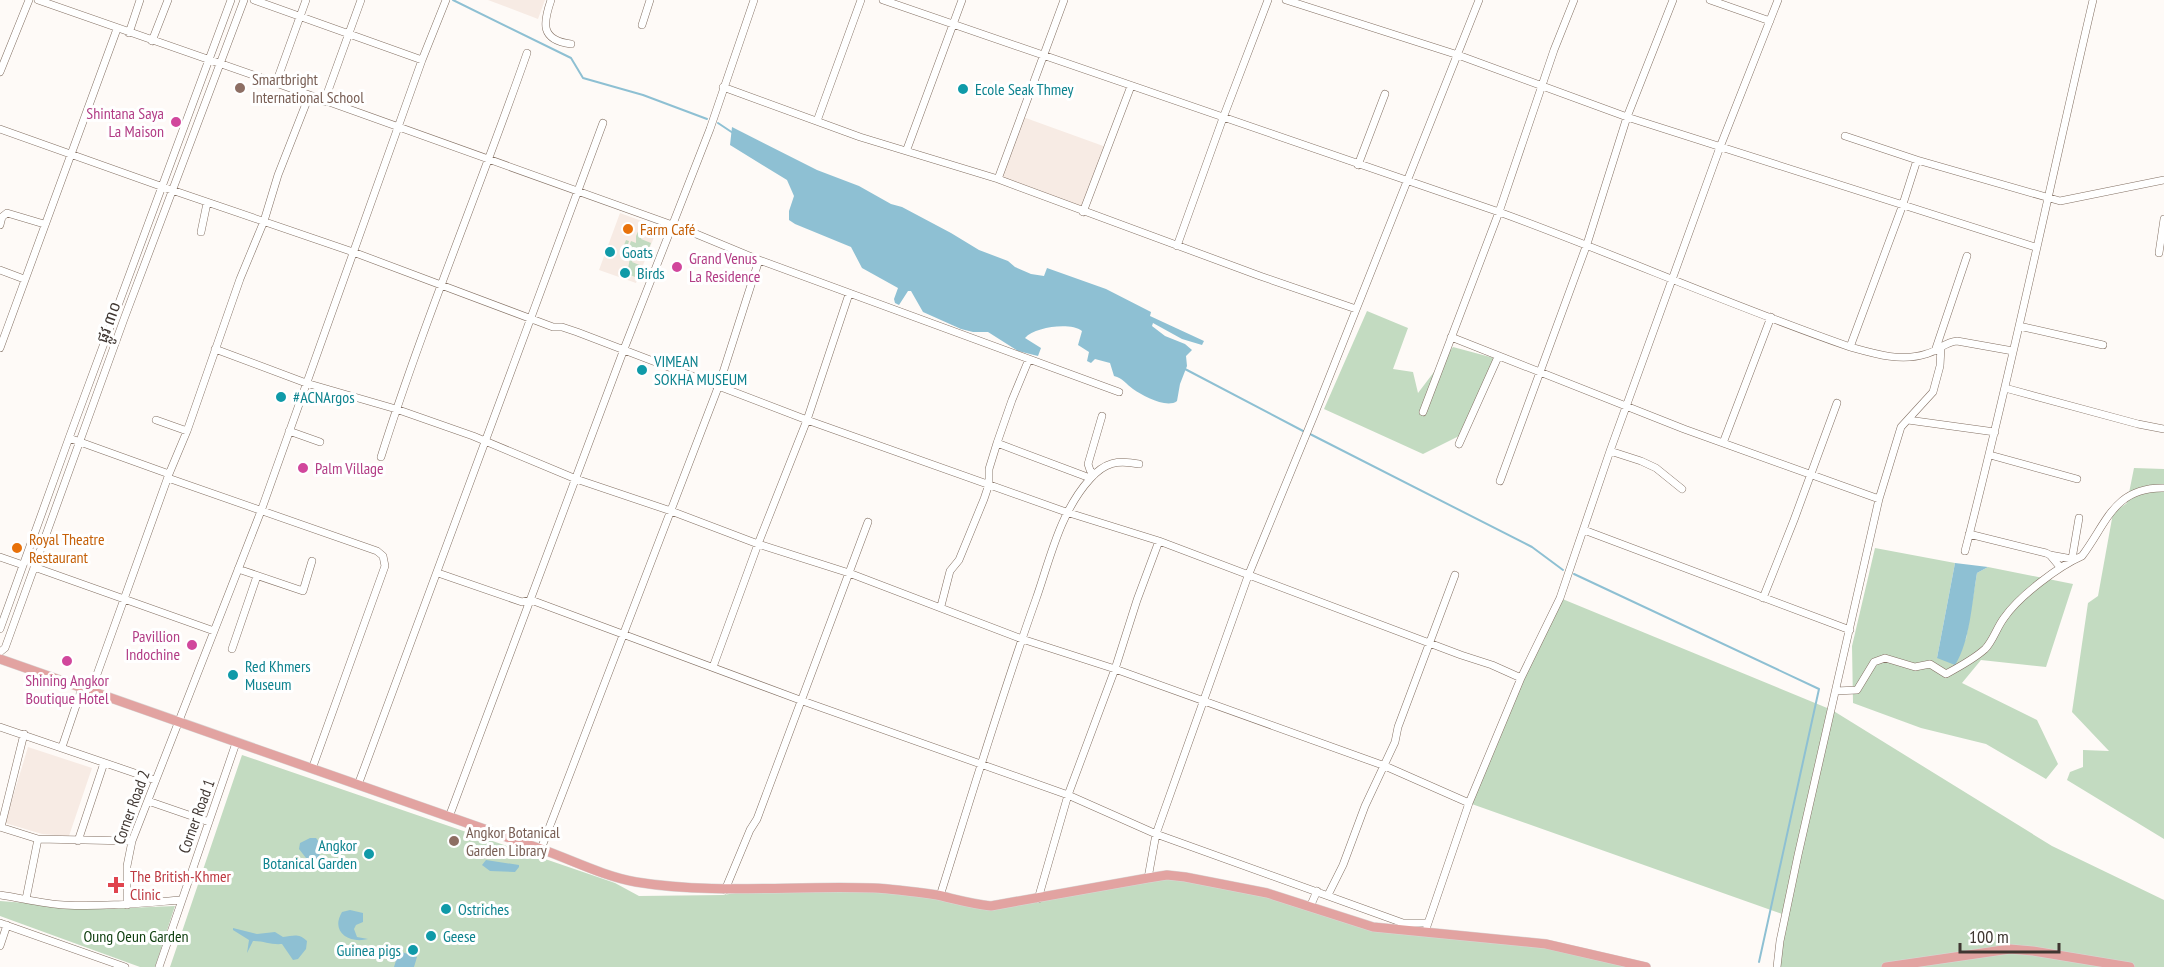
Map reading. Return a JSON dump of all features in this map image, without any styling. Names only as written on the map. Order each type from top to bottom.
[{"type":"main road","points":[[0,659],[541,849],[620,879],[655,885],[725,890],[871,888],[910,891],[991,906],[1167,875],[1267,894],[1373,927],[1428,928],[1546,944],[1646,967]]},
{"type":"main road","points":[[1886,967],[2010,949],[2130,967]]},
{"type":"street","points":[[0,72],[29,0]]},
{"type":"street","points":[[38,0],[721,243],[849,294],[1119,392]]},
{"type":"street","points":[[129,33],[140,0]]},
{"type":"street","points":[[152,41],[168,0]]},
{"type":"street","name":"ផ្លូវ ៣០","points":[[0,629],[231,0]]},
{"type":"street","name":"ផ្លូវ ៣០","points":[[0,652],[5,648],[79,442],[244,0]]},
{"type":"street","points":[[254,0],[422,60]]},
{"type":"street","points":[[276,83],[306,0]]},
{"type":"street","points":[[324,102],[361,0]]},
{"type":"street","points":[[551,0],[544,23],[546,29],[559,42],[571,44]]},
{"type":"street","points":[[642,25],[650,0]]},
{"type":"street","points":[[449,817],[624,349],[710,129],[754,0]]},
{"type":"street","points":[[817,121],[861,0]]},
{"type":"street","points":[[883,0],[1499,212],[1850,346],[1907,358],[1957,341],[2013,351]]},
{"type":"street","points":[[907,149],[962,0]]},
{"type":"street","points":[[998,179],[1064,0]]},
{"type":"street","points":[[1177,246],[1222,118],[1268,0]]},
{"type":"street","points":[[1286,0],[1458,55],[1627,117],[1902,207],[2036,247]]},
{"type":"street","points":[[1148,878],[1156,834],[1248,576],[1479,0]]},
{"type":"street","points":[[1422,412],[1499,212],[1541,86],[1574,0]]},
{"type":"street","points":[[1500,481],[1587,244],[1627,117],[1673,0]]},
{"type":"street","points":[[1710,0],[1770,21]]},
{"type":"street","points":[[438,573],[522,602],[531,600],[800,700],[1068,795],[1156,834],[1403,922],[1428,928],[1469,802],[1521,678],[1560,598],[1720,147],[1778,0]]},
{"type":"street","points":[[1965,551],[1990,454],[2046,198],[2093,0]]},
{"type":"street","name":"Corner Road 2","points":[[127,905],[127,866],[132,841],[261,511],[422,60],[445,3]]},
{"type":"street","points":[[0,348],[69,154],[117,29]]},
{"type":"street","points":[[381,457],[396,410],[490,160],[527,53]]},
{"type":"street","points":[[1083,212],[1131,86]]},
{"type":"street","points":[[723,87],[860,137],[907,149],[998,179],[1083,212],[1356,309]]},
{"type":"street","points":[[1358,165],[1384,94]]},
{"type":"street","points":[[62,747],[124,599],[187,431],[240,279],[264,221],[278,175],[309,96]]},
{"type":"street","points":[[358,785],[603,123]]},
{"type":"street","points":[[0,129],[353,252],[553,327],[569,329],[807,420],[1066,512],[1159,541],[1492,665],[1521,678]]},
{"type":"street","points":[[1845,136],[1917,160],[2046,198],[2065,201],[2164,180]]},
{"type":"street","points":[[1850,346],[1902,207],[1917,160]]},
{"type":"street","points":[[201,232],[207,202]]},
{"type":"street","points":[[0,225],[2,217],[7,213],[44,224]]},
{"type":"street","points":[[2158,253],[2164,219]]},
{"type":"street","points":[[1777,967],[1780,941],[1798,855],[1879,499],[1901,427],[1933,392],[1940,366],[1938,349],[1967,256]]},
{"type":"street","points":[[541,849],[719,385],[759,260]]},
{"type":"street","points":[[0,270],[24,279]]},
{"type":"street","points":[[713,667],[807,420],[849,294]]},
{"type":"street","points":[[1723,443],[1771,317]]},
{"type":"street","points":[[2019,326],[2103,345]]},
{"type":"street","points":[[1451,338],[1723,443],[1879,499]]},
{"type":"street","points":[[215,349],[306,383],[396,410],[485,442],[576,479],[671,510],[758,544],[941,606],[1022,639],[1115,669],[1385,765],[1469,802]]},
{"type":"street","points":[[1459,444],[1498,357]]},
{"type":"street","points":[[941,606],[950,571],[959,560],[989,484],[989,469],[997,443],[1029,359]]},
{"type":"street","points":[[2005,388],[2164,429]]},
{"type":"street","points":[[1763,598],[1837,403]]},
{"type":"street","points":[[1092,477],[1088,464],[1102,416]]},
{"type":"street","points":[[156,420],[187,431]]},
{"type":"street","points":[[1908,420],[1995,432]]},
{"type":"street","points":[[289,432],[320,442]]},
{"type":"street","points":[[69,438],[383,556],[384,566],[312,769]]},
{"type":"street","points":[[997,443],[1092,477]]},
{"type":"street","points":[[1610,452],[1656,468],[1682,489]]},
{"type":"street","points":[[1990,454],[2077,479]]},
{"type":"street","points":[[940,896],[1022,639],[1066,512],[1092,477],[1106,465],[1121,461],[1139,464]]},
{"type":"street","points":[[1969,534],[2072,559],[2082,556],[2098,534],[2109,513],[2124,499],[2151,487],[2164,488]]},
{"type":"street","points":[[1836,691],[1857,690],[1874,662],[1885,658],[1915,667],[1930,664],[1946,674],[1960,666],[1985,648],[2005,616],[2060,567],[2068,564],[2072,559],[2079,518]]},
{"type":"street","points":[[725,890],[750,830],[757,819],[868,522]]},
{"type":"street","points":[[1584,530],[1851,630]]},
{"type":"street","points":[[1038,899],[1068,795],[1159,541]]},
{"type":"street","points":[[2050,555],[2060,567]]},
{"type":"street","points":[[0,557],[23,565]]},
{"type":"street","points":[[238,569],[303,591],[312,561]]},
{"type":"street","points":[[34,567],[214,631]]},
{"type":"street","points":[[1328,895],[1343,865],[1365,806],[1395,742],[1398,727],[1455,575]]},
{"type":"street","points":[[232,649],[257,576]]},
{"type":"street","points":[[0,727],[155,780]]},
{"type":"street","points":[[24,734],[0,827],[38,839],[132,841]]},
{"type":"street","name":"Corner Road 1","points":[[159,967],[236,743]]},
{"type":"street","points":[[78,841],[104,763]]},
{"type":"street","points":[[148,801],[208,822]]},
{"type":"street","points":[[26,899],[38,839]]},
{"type":"street","points":[[1310,907],[1317,891]]},
{"type":"street","points":[[0,895],[63,905],[127,905],[181,900]]},
{"type":"street","points":[[0,946],[4,924],[125,967]]},
{"type":"shaded area","points":[[488,0],[545,0],[538,19]]},
{"type":"shaded area","points":[[1023,117],[1106,147],[1082,209],[1000,179]]},
{"type":"shaded area","points":[[620,213],[658,227],[636,283],[599,270]]},
{"type":"shaded area","points":[[28,747],[92,768],[69,836],[42,834],[5,823]]},
{"type":"green space","points":[[642,223],[645,228],[641,239],[651,243],[646,256],[636,252],[632,262],[642,266],[638,278],[627,274],[630,258],[620,255],[626,240],[629,241],[628,249],[631,241],[636,243],[636,236]]},
{"type":"green space","points":[[1367,311],[1408,328],[1393,369],[1413,372],[1418,393],[1453,347],[1494,358],[1461,435],[1423,454],[1324,409]]},
{"type":"green space","points":[[2134,468],[2164,469],[2164,839],[2067,780],[2070,772],[2083,767],[2083,750],[2109,751],[2072,712],[2088,603],[2098,596],[2113,513],[2127,503]]},
{"type":"green space","points":[[1875,548],[1955,563],[1937,658],[1966,639],[1977,573],[1988,567],[2073,584],[2046,667],[1981,660],[1962,683],[2037,720],[2058,764],[2046,779],[1986,744],[1921,728],[1853,703],[1852,646]]},
{"type":"green space","points":[[1560,598],[1832,710],[2052,846],[2164,900],[2164,967],[1777,967],[1785,915],[1469,803]]},
{"type":"green space","points":[[242,755],[615,883],[639,896],[723,895],[755,890],[871,888],[972,904],[1167,875],[1267,893],[1373,927],[1546,944],[1646,967],[170,967]]},
{"type":"green space","name":"Oung Oeun Garden","points":[[0,901],[103,909],[175,906],[155,967],[140,967],[0,916]]},
{"type":"water","points":[[732,127],[817,170],[859,186],[891,204],[902,207],[979,250],[1008,261],[1015,267],[1031,274],[1044,276],[1047,268],[1106,289],[1151,312],[1150,316],[1204,341],[1202,345],[1182,339],[1153,323],[1152,326],[1165,336],[1185,344],[1192,350],[1186,356],[1187,366],[1177,401],[1161,403],[1149,398],[1114,376],[1110,363],[1095,359],[1091,363],[1087,361],[1089,352],[1078,345],[1082,331],[1077,328],[1053,327],[1030,334],[1025,338],[1041,348],[1038,356],[1018,351],[988,332],[961,329],[923,312],[911,291],[908,291],[899,305],[895,303],[898,288],[862,268],[851,247],[789,220],[789,211],[794,196],[787,180],[730,145]]},
{"type":"water","points":[[1955,563],[1988,567],[1977,573],[1967,633],[1955,665],[1937,658]]},
{"type":"water","points":[[316,838],[320,846],[317,862],[306,858],[299,849],[300,843]]},
{"type":"water","points":[[486,860],[519,865],[519,867],[515,872],[490,871],[482,865]]},
{"type":"water","points":[[350,910],[363,913],[363,922],[356,925],[354,929],[357,937],[368,939],[354,940],[340,931],[338,925],[342,912]]},
{"type":"water","points":[[233,928],[257,934],[275,932],[283,937],[298,936],[307,941],[306,949],[298,959],[293,960],[282,944],[253,941],[247,953],[249,940]]},
{"type":"water","points":[[399,951],[417,957],[414,967],[394,967]]},
{"type":"waterway","points":[[453,0],[571,58],[583,78],[643,95],[707,119]]},
{"type":"waterway","points":[[718,123],[733,133]]},
{"type":"waterway","points":[[1185,369],[1305,432]]},
{"type":"waterway","points":[[1310,434],[1532,547],[1563,570]]},
{"type":"waterway","points":[[1574,574],[1819,689],[1759,962]]},
{"type":"place","name":"Smartbright International School","points":[[240,88]]},
{"type":"place","name":"Ecole Seak Thmey","points":[[963,89]]},
{"type":"place","name":"Shintana Saya La Maison","points":[[176,122]]},
{"type":"place","name":"Farm Café","points":[[628,229]]},
{"type":"place","name":"Goats","points":[[610,252]]},
{"type":"place","name":"Grand Venus La Residence","points":[[677,267]]},
{"type":"place","name":"Birds","points":[[625,273]]},
{"type":"place","name":"VIMEAN SOKHA MUSEUM","points":[[642,370]]},
{"type":"place","name":"#ACNArgos","points":[[281,397]]},
{"type":"place","name":"Palm Village","points":[[303,468]]},
{"type":"place","name":"Royal Theatre Restaurant","points":[[17,548]]},
{"type":"place","name":"Pavillion Indochine","points":[[192,645]]},
{"type":"place","name":"Shining Angkor Boutique Hotel","points":[[67,661]]},
{"type":"place","name":"Red Khmers Museum","points":[[233,675]]},
{"type":"place","name":"Angkor Botanical Garden Library","points":[[454,841]]},
{"type":"place","name":"Angkor Botanical Garden","points":[[369,854]]},
{"type":"place","name":"The British-Khmer Clinic","points":[[116,885]]},
{"type":"place","name":"Ostriches","points":[[446,909]]},
{"type":"place","name":"Geese","points":[[431,936]]},
{"type":"place","name":"Guinea pigs","points":[[413,950]]}]
